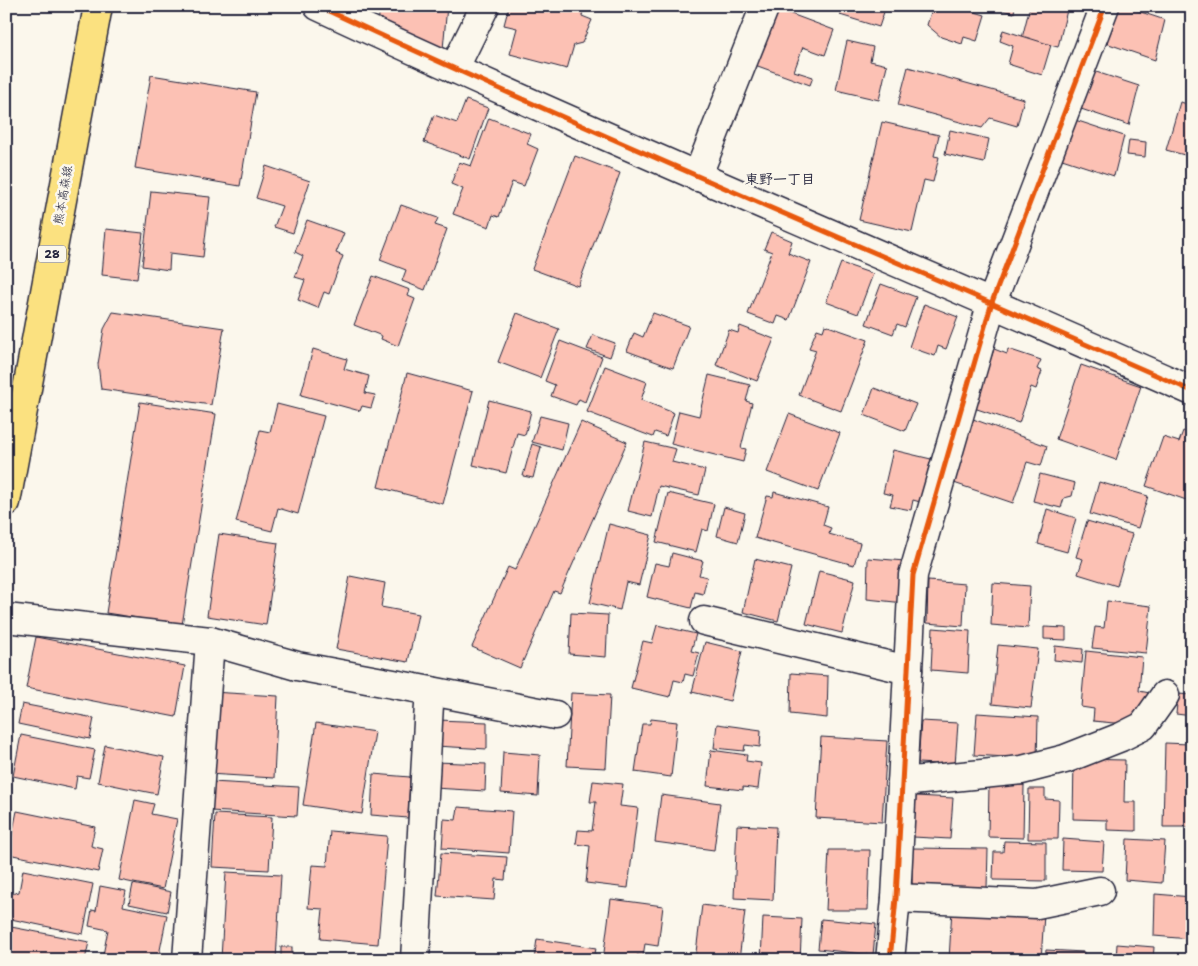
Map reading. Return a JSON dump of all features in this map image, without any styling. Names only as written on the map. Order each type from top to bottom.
[{"type":"main road","name":"熊本高森線","points":[[6,502],[98,6]]},
{"type":"street","points":[[318,6],[344,12],[454,69],[697,177],[992,302],[1192,391]]},
{"type":"street","points":[[454,69],[485,6]]},
{"type":"street","points":[[697,177],[765,6]]},
{"type":"street","points":[[890,960],[896,898],[913,576],[992,302],[1104,6]]},
{"type":"street","points":[[6,618],[210,641],[297,666],[555,715]]},
{"type":"street","points":[[704,621],[908,670]]},
{"type":"street","points":[[187,960],[210,641]]},
{"type":"street","points":[[414,960],[429,704],[432,691]]},
{"type":"street","points":[[902,782],[1022,770],[1064,759],[1122,737],[1143,726],[1166,695]]},
{"type":"street","points":[[896,898],[1037,904],[1100,891]]},
{"type":"building","points":[[380,6],[447,6],[443,49],[376,42]]},
{"type":"building","points":[[509,6],[584,6],[582,16],[592,20],[582,43],[574,45],[567,69],[510,54],[517,28],[504,25]]},
{"type":"building","points":[[843,6],[886,6],[879,27],[840,15]]},
{"type":"building","points":[[933,6],[955,6],[985,15],[977,41],[964,37],[962,44],[941,37],[927,25]]},
{"type":"building","points":[[986,6],[1015,6],[1014,13]]},
{"type":"building","points":[[1030,6],[1068,6],[1058,47],[1022,38]]},
{"type":"building","points":[[1112,6],[1123,6],[1165,20],[1155,60],[1103,42]]},
{"type":"building","points":[[775,8],[834,30],[825,55],[803,47],[794,71],[813,77],[810,85],[755,65]]},
{"type":"building","points":[[1003,30],[1051,45],[1042,75],[1008,64],[1013,46],[1000,41]]},
{"type":"building","points":[[847,41],[873,47],[870,61],[887,65],[879,100],[836,90]]},
{"type":"building","points":[[908,67],[1024,99],[1017,126],[990,118],[982,128],[898,105]]},
{"type":"building","points":[[1087,69],[1139,86],[1129,125],[1078,108]]},
{"type":"building","points":[[151,75],[256,92],[240,186],[135,168]]},
{"type":"building","points":[[466,100],[488,108],[470,159],[424,142],[434,115],[457,123]]},
{"type":"building","points":[[1180,102],[1192,105],[1192,157],[1166,150]]},
{"type":"building","points":[[489,118],[531,134],[527,144],[538,149],[524,186],[512,182],[499,217],[493,215],[489,227],[453,214],[463,189],[451,184],[459,162],[471,166]]},
{"type":"building","points":[[1072,119],[1124,136],[1114,176],[1062,159]]},
{"type":"building","points":[[882,122],[939,135],[934,156],[939,157],[933,182],[924,180],[912,232],[859,220]]},
{"type":"building","points":[[950,130],[989,139],[984,163],[945,154]]},
{"type":"building","points":[[1129,140],[1146,142],[1145,157],[1127,155]]},
{"type":"building","points":[[575,156],[620,173],[578,286],[532,269]]},
{"type":"building","points":[[266,166],[310,181],[293,233],[274,227],[282,206],[256,198]]},
{"type":"building","points":[[151,191],[210,197],[203,257],[170,253],[169,270],[142,266]]},
{"type":"building","points":[[401,205],[438,218],[435,225],[447,229],[425,290],[402,281],[406,270],[380,260]]},
{"type":"building","points":[[307,220],[344,233],[336,253],[343,256],[329,294],[324,292],[318,308],[298,300],[305,280],[295,277],[303,256],[295,252]]},
{"type":"building","points":[[106,229],[143,233],[137,279],[102,275]]},
{"type":"building","points":[[771,232],[792,241],[788,253],[811,262],[789,320],[778,316],[775,324],[748,314],[772,252],[764,249]]},
{"type":"building","points":[[841,263],[873,274],[858,314],[826,302]]},
{"type":"building","points":[[373,276],[410,290],[408,296],[415,299],[398,346],[381,339],[382,336],[354,325]]},
{"type":"building","points":[[881,284],[916,297],[905,327],[897,324],[893,334],[866,324]]},
{"type":"building","points":[[924,304],[958,317],[946,349],[938,346],[935,356],[909,347]]},
{"type":"building","points":[[113,312],[224,328],[211,405],[101,389],[98,364],[104,329]]},
{"type":"building","points":[[517,313],[559,329],[540,378],[498,362]]},
{"type":"building","points":[[653,313],[689,326],[673,368],[627,351],[634,333],[643,337]]},
{"type":"building","points":[[825,325],[868,340],[841,411],[799,395],[816,350],[809,348],[817,329],[823,331]]},
{"type":"building","points":[[740,326],[774,339],[757,381],[716,365],[729,330],[738,333]]},
{"type":"building","points":[[593,335],[615,343],[610,357],[587,349]]},
{"type":"building","points":[[560,341],[602,357],[585,402],[579,399],[576,405],[551,396],[555,385],[545,381]]},
{"type":"building","points":[[313,349],[347,359],[344,369],[369,376],[365,393],[375,395],[371,408],[362,406],[360,411],[301,395]]},
{"type":"building","points":[[994,349],[1007,354],[1008,349],[1041,360],[1037,369],[1042,371],[1036,389],[1031,387],[1019,423],[974,408]]},
{"type":"building","points":[[1081,365],[1141,386],[1116,460],[1056,439]]},
{"type":"building","points":[[605,366],[647,382],[641,400],[674,413],[666,436],[655,432],[653,437],[587,412]]},
{"type":"building","points":[[407,373],[473,391],[443,504],[378,487]]},
{"type":"building","points":[[709,375],[750,385],[746,401],[752,403],[741,448],[746,449],[743,462],[671,444],[679,411],[699,416]]},
{"type":"building","points":[[874,388],[916,404],[905,431],[864,415]]},
{"type":"building","points":[[489,400],[531,411],[525,435],[517,433],[506,473],[473,465]]},
{"type":"building","points":[[140,402],[216,414],[182,625],[106,613]]},
{"type":"building","points":[[277,404],[324,416],[298,514],[278,508],[272,531],[236,522],[260,430],[270,432]]},
{"type":"building","points":[[789,414],[840,433],[818,491],[767,472]]},
{"type":"building","points":[[540,416],[568,423],[562,450],[532,442]]},
{"type":"building","points":[[973,419],[1047,446],[1041,466],[1027,462],[1013,503],[951,482]]},
{"type":"building","points":[[581,422],[627,442],[560,593],[554,591],[520,668],[472,647],[508,567],[515,570]]},
{"type":"building","points":[[1183,431],[1192,434],[1192,502],[1146,486],[1163,437],[1179,442]]},
{"type":"building","points":[[645,442],[676,449],[672,462],[705,470],[699,495],[659,486],[652,517],[628,511]]},
{"type":"building","points":[[532,444],[541,447],[533,478],[523,476]]},
{"type":"building","points":[[893,450],[931,459],[920,502],[913,500],[911,510],[890,506],[893,495],[883,493]]},
{"type":"building","points":[[1040,474],[1075,483],[1072,496],[1064,498],[1061,508],[1033,501]]},
{"type":"building","points":[[1099,482],[1148,496],[1138,528],[1090,514]]},
{"type":"building","points":[[774,492],[828,507],[823,525],[831,528],[829,534],[860,543],[854,565],[755,538],[767,496],[773,497]]},
{"type":"building","points":[[668,493],[714,504],[708,531],[702,529],[696,552],[656,542]]},
{"type":"building","points":[[724,507],[745,513],[738,542],[717,536]]},
{"type":"building","points":[[1047,509],[1076,518],[1067,552],[1038,544]]},
{"type":"building","points":[[1087,521],[1132,534],[1117,586],[1078,574],[1083,559],[1076,557]]},
{"type":"building","points":[[609,524],[651,535],[639,585],[626,582],[620,610],[590,603]]},
{"type":"building","points":[[219,534],[278,543],[266,625],[207,616]]},
{"type":"building","points":[[672,553],[703,561],[699,575],[707,577],[703,594],[695,592],[691,608],[647,597],[655,563],[669,566]]},
{"type":"building","points":[[868,558],[905,561],[904,603],[867,599]]},
{"type":"building","points":[[755,559],[791,568],[778,621],[743,612]]},
{"type":"building","points":[[819,571],[855,580],[842,633],[806,624]]},
{"type":"building","points":[[350,576],[385,583],[381,607],[418,614],[408,662],[336,649]]},
{"type":"building","points":[[928,581],[965,584],[963,626],[927,623]]},
{"type":"building","points":[[993,583],[1030,586],[1028,628],[991,625]]},
{"type":"building","points":[[1107,601],[1151,606],[1146,653],[1092,648],[1095,627],[1104,628]]},
{"type":"building","points":[[571,613],[608,615],[606,657],[569,654]]},
{"type":"building","points":[[657,625],[696,634],[691,651],[699,653],[693,676],[685,674],[683,682],[674,680],[670,697],[631,688],[643,641],[652,643]]},
{"type":"building","points":[[1044,627],[1066,628],[1066,640],[1044,639]]},
{"type":"building","points":[[933,628],[970,631],[968,673],[931,670]]},
{"type":"building","points":[[36,637],[185,666],[176,717],[26,688]]},
{"type":"building","points":[[705,642],[742,651],[730,701],[692,692]]},
{"type":"building","points":[[998,645],[1038,649],[1031,708],[992,704]]},
{"type":"building","points":[[1055,646],[1083,649],[1082,663],[1054,660]]},
{"type":"building","points":[[1086,651],[1142,657],[1139,691],[1150,693],[1148,710],[1137,709],[1135,725],[1093,721],[1094,709],[1081,707]]},
{"type":"building","points":[[791,673],[828,676],[827,718],[790,714]]},
{"type":"building","points":[[212,692],[278,696],[274,778],[208,774]]},
{"type":"building","points":[[571,693],[610,695],[606,768],[567,766]]},
{"type":"building","points":[[1178,694],[1192,695],[1192,716],[1176,714]]},
{"type":"building","points":[[22,704],[94,718],[90,739],[18,724]]},
{"type":"building","points":[[977,713],[1038,717],[1037,759],[974,755]]},
{"type":"building","points":[[651,719],[677,722],[671,777],[635,772],[642,724],[650,724]]},
{"type":"building","points":[[438,720],[487,722],[487,749],[436,746]]},
{"type":"building","points":[[921,721],[958,723],[955,765],[918,763]]},
{"type":"building","points":[[316,723],[375,732],[362,814],[303,805]]},
{"type":"building","points":[[717,724],[761,730],[760,747],[745,745],[744,751],[714,748]]},
{"type":"building","points":[[21,735],[95,750],[89,778],[77,776],[75,789],[13,776]]},
{"type":"building","points":[[821,737],[887,741],[882,822],[816,818]]},
{"type":"building","points":[[1165,743],[1189,744],[1189,760],[1192,760],[1192,827],[1163,827]]},
{"type":"building","points":[[105,745],[164,757],[157,794],[98,782]]},
{"type":"building","points":[[711,750],[747,755],[746,761],[761,763],[758,789],[743,787],[743,790],[707,786]]},
{"type":"building","points":[[503,752],[540,755],[538,796],[501,793]]},
{"type":"building","points":[[1074,759],[1125,760],[1124,802],[1136,802],[1136,831],[1107,830],[1107,820],[1073,819]]},
{"type":"building","points":[[436,762],[486,764],[485,791],[434,788]]},
{"type":"building","points":[[373,774],[410,777],[408,818],[371,815]]},
{"type":"building","points":[[593,781],[623,784],[620,806],[638,808],[628,888],[586,883],[590,846],[576,844],[578,830],[592,831],[596,802],[590,802]]},
{"type":"building","points":[[212,782],[299,787],[297,816],[210,811]]},
{"type":"building","points":[[989,785],[1024,785],[1023,838],[988,837]]},
{"type":"building","points":[[1029,789],[1045,789],[1045,799],[1059,800],[1058,839],[1028,839]]},
{"type":"building","points":[[661,795],[720,803],[714,850],[655,842]]},
{"type":"building","points":[[916,796],[953,798],[950,839],[913,837]]},
{"type":"building","points":[[135,800],[154,804],[151,814],[177,819],[163,889],[119,880]]},
{"type":"building","points":[[458,807],[512,811],[509,853],[442,848],[444,819],[456,820]]},
{"type":"building","points":[[17,811],[95,827],[91,846],[103,849],[98,872],[8,854]]},
{"type":"building","points":[[215,814],[272,817],[269,870],[212,867]]},
{"type":"building","points":[[737,825],[776,827],[773,900],[734,898]]},
{"type":"building","points":[[330,831],[387,836],[378,944],[320,939],[323,909],[308,908],[312,865],[327,866]]},
{"type":"building","points":[[1063,839],[1104,842],[1102,871],[1062,870]]},
{"type":"building","points":[[1127,839],[1165,841],[1162,883],[1125,880]]},
{"type":"building","points":[[1004,841],[1046,842],[1046,881],[993,880],[994,852],[1003,852]]},
{"type":"building","points":[[912,848],[988,849],[987,888],[912,887]]},
{"type":"building","points":[[829,850],[870,850],[868,910],[826,910]]},
{"type":"building","points":[[441,853],[507,857],[505,880],[496,879],[494,900],[437,896]]},
{"type":"building","points":[[23,870],[93,884],[83,934],[6,918],[6,899],[11,894],[19,892]]},
{"type":"building","points":[[226,872],[281,875],[276,960],[221,959]]},
{"type":"building","points":[[133,884],[171,892],[167,912],[129,904]]},
{"type":"building","points":[[100,886],[126,891],[123,906],[167,915],[158,960],[102,960],[108,930],[89,926],[92,910],[96,911]]},
{"type":"building","points":[[1155,894],[1192,897],[1190,939],[1154,936]]},
{"type":"building","points":[[611,899],[663,906],[658,946],[645,944],[643,956],[637,955],[637,960],[603,960]]},
{"type":"building","points":[[702,905],[745,911],[739,960],[695,960]]},
{"type":"building","points":[[952,908],[1044,914],[1041,960],[949,960]]},
{"type":"building","points":[[763,917],[802,919],[800,960],[761,960]]},
{"type":"building","points":[[821,919],[876,924],[873,955],[818,949]]},
{"type":"building","points":[[6,926],[89,942],[85,960],[6,960]]},
{"type":"building","points":[[537,939],[596,948],[594,960],[534,960]]},
{"type":"building","points":[[1117,944],[1154,947],[1153,960],[1116,960]]},
{"type":"building","points":[[281,947],[292,947],[292,960],[281,960]]},
{"type":"building","points":[[1046,950],[1084,952],[1084,960],[1045,960]]},
{"type":"cycle path","points":[[318,6],[536,105],[1192,391]]},
{"type":"cycle path","points":[[890,960],[896,898],[913,575],[992,302],[1105,6]]},
{"type":"district","name":"東野一丁目","points":[[780,179]]}]
